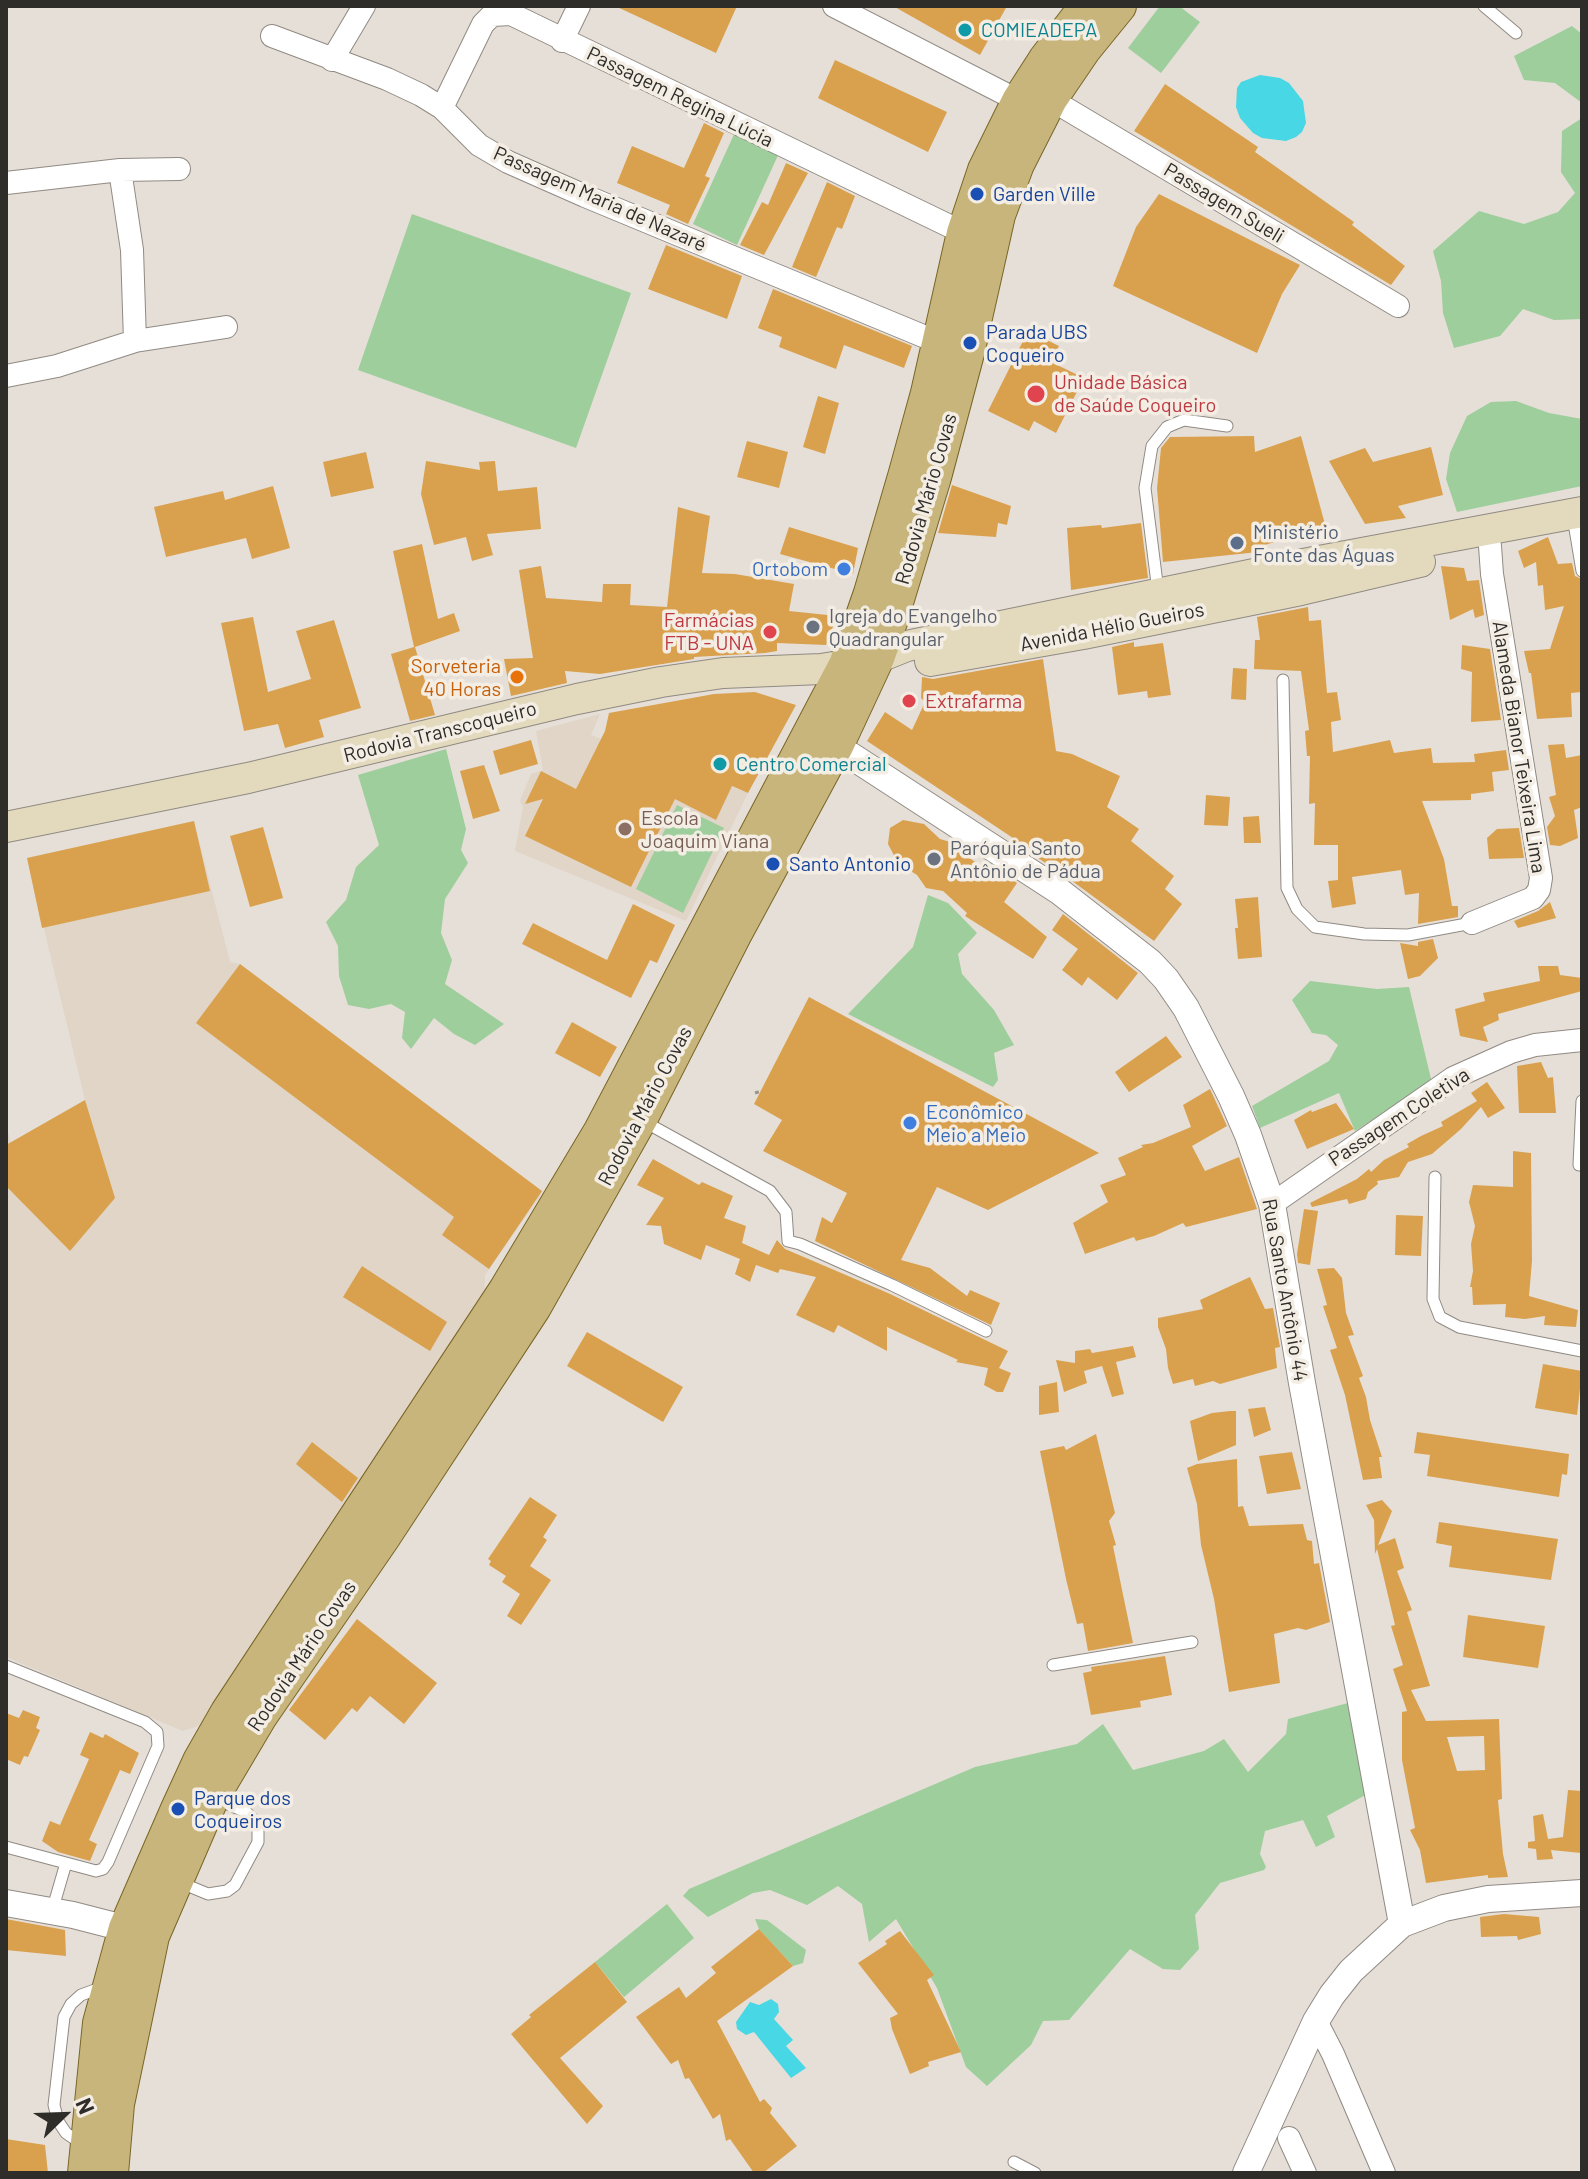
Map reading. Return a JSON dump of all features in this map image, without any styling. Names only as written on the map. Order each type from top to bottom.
[{"type":"main road","name":"Rodovia Mário Covas","points":[[111,2173],[139,1932],[200,1761],[228,1712],[520,1299],[652,1126],[727,947],[836,746],[862,662],[934,477],[970,343],[998,215],[1033,130],[1034,100],[1046,59],[1087,6]]},
{"type":"main road","name":"Rodovia Mário Covas","points":[[85,2160],[100,2023],[111,1985],[139,1932],[175,1880],[212,1797],[260,1716],[383,1537],[520,1299],[601,1131],[862,662],[871,593],[940,343],[964,233],[985,170],[1034,100],[1084,49],[1119,6]]},
{"type":"main road","name":"Avenida Hélio Gueiros","points":[[862,662],[904,665],[1068,636],[1301,590],[1580,523]]},
{"type":"main road","name":"Avenida Hélio Gueiros","points":[[862,662],[907,646],[1298,565],[1580,523]]},
{"type":"main road","name":"Rodovia Transcoqueiro","points":[[6,827],[248,778],[577,699],[661,682],[723,673],[821,669],[862,662]]},
{"type":"street","points":[[332,60],[364,6]]},
{"type":"street","points":[[562,41],[579,6]]},
{"type":"street","name":"Passagem Sueli","points":[[834,6],[1034,100],[1398,306]]},
{"type":"street","name":"Passagem Regina Lúcia","points":[[442,108],[483,24],[492,15],[511,14],[964,233]]},
{"type":"street","name":"Passagem Maria de Nazaré","points":[[272,36],[421,95],[442,108],[479,145],[508,162],[940,343]]},
{"type":"street","points":[[6,183],[120,170],[179,169]]},
{"type":"street","points":[[120,170],[132,250],[135,341]]},
{"type":"street","points":[[6,376],[57,366],[135,341],[226,327]]},
{"type":"street","name":"Alameda Bianor Teixeira Lima","points":[[1472,923],[1533,898],[1539,890],[1541,878],[1490,546]]},
{"type":"street","name":"Rua Santo Antônio 44","points":[[836,746],[1059,891],[1150,962],[1186,1008],[1212,1059],[1248,1135],[1272,1204],[1402,1924]]},
{"type":"street","name":"Passagem Coletiva","points":[[1272,1204],[1453,1078],[1523,1049],[1582,1040]]},
{"type":"street","points":[[1246,2173],[1316,2021],[1351,1971],[1402,1924],[1444,1908],[1488,1899],[1582,1893]]},
{"type":"street","points":[[6,1903],[139,1932]]},
{"type":"street","points":[[1316,2021],[1384,2173]]},
{"type":"street","points":[[1289,2138],[1305,2173]]},
{"type":"lane","points":[[1484,6],[1516,33]]},
{"type":"lane","points":[[1158,594],[1145,488],[1152,446],[1167,427],[1184,420],[1227,426]]},
{"type":"lane","points":[[1580,523],[1582,571]]},
{"type":"lane","name":"Alameda Bianor Teixeira Lima","points":[[1283,680],[1287,888],[1297,909],[1315,927],[1364,934],[1408,935],[1472,923]]},
{"type":"lane","points":[[1579,1165],[1582,1101]]},
{"type":"lane","points":[[652,1126],[770,1191],[786,1212],[788,1241],[878,1278],[986,1331]]},
{"type":"lane","points":[[1435,1177],[1433,1299],[1440,1317],[1459,1327],[1582,1351]]},
{"type":"lane","points":[[1053,1665],[1192,1642]]},
{"type":"lane","points":[[6,1666],[145,1722],[157,1732],[158,1746],[103,1869],[96,1871],[6,1847]]},
{"type":"lane","points":[[175,1880],[208,1894],[227,1891],[235,1885],[258,1842],[258,1830],[246,1812],[212,1797]]},
{"type":"lane","points":[[52,1911],[66,1863]]},
{"type":"lane","points":[[1014,2162],[1035,2173]]},
{"type":"path","points":[[755,1093],[761,1091]]},
{"type":"shaded area","name":"Escola Joaquim Viana","points":[[600,714],[591,735],[748,793],[686,921],[515,851],[523,807],[520,801],[531,774],[543,770],[536,731]]},
{"type":"shaded area","points":[[194,821],[230,962],[240,964],[543,1192],[485,1275],[484,1316],[208,1723],[183,1731],[6,1657],[6,1125],[11,1143],[85,1100],[27,858]]},
{"type":"green space","points":[[1160,6],[1179,6],[1200,22],[1161,73],[1128,48]]},
{"type":"green space","points":[[1572,26],[1582,34],[1582,103],[1555,83],[1524,80],[1514,56]]},
{"type":"green space","points":[[1582,118],[1582,319],[1554,320],[1523,309],[1500,336],[1454,348],[1443,313],[1441,281],[1433,251],[1479,211],[1524,224],[1558,212],[1575,193],[1561,172],[1562,131]]},
{"type":"green space","points":[[736,130],[780,151],[737,245],[693,224]]},
{"type":"green space","points":[[412,214],[631,293],[576,448],[358,370]]},
{"type":"green space","points":[[1516,401],[1549,413],[1582,419],[1582,486],[1457,512],[1446,479],[1450,453],[1467,416],[1491,402]]},
{"type":"green space","points":[[446,749],[466,829],[461,850],[468,863],[445,899],[441,933],[452,960],[445,984],[504,1024],[475,1045],[434,1018],[411,1049],[402,1038],[405,1012],[391,1004],[369,1009],[348,1005],[339,976],[338,946],[326,922],[346,900],[356,867],[379,845],[358,775]]},
{"type":"green space","points":[[677,805],[724,828],[683,913],[636,889]]},
{"type":"green space","points":[[928,895],[948,903],[977,933],[958,954],[962,974],[994,1010],[1014,1045],[994,1053],[998,1080],[993,1087],[848,1014],[913,947]]},
{"type":"green space","points":[[1310,981],[1377,989],[1409,987],[1432,1083],[1355,1131],[1339,1093],[1260,1128],[1252,1106],[1329,1061],[1338,1045],[1326,1035],[1312,1033],[1292,1000]]},
{"type":"green space","points":[[1348,1703],[1371,1792],[1327,1816],[1335,1837],[1316,1847],[1303,1820],[1265,1831],[1260,1854],[1266,1867],[1220,1883],[1195,1915],[1199,1949],[1180,1970],[1163,1969],[1130,1949],[1069,2020],[1043,2021],[1031,2045],[987,2086],[966,2067],[937,1988],[896,1919],[869,1942],[862,1904],[838,1886],[807,1905],[770,1890],[753,1893],[708,1917],[683,1896],[689,1889],[975,1767],[1077,1744],[1103,1724],[1133,1770],[1204,1751],[1224,1739],[1248,1772],[1286,1734],[1288,1719]]},
{"type":"green space","points":[[667,1904],[694,1938],[624,1997],[595,1962]]},
{"type":"green space","points":[[755,1919],[767,1920],[806,1950],[803,1963],[793,1966],[759,1929]]},
{"type":"water","points":[[1260,75],[1280,78],[1289,83],[1303,101],[1306,123],[1296,137],[1286,141],[1262,138],[1240,118],[1236,107],[1237,88],[1241,82]]},
{"type":"water","points":[[771,1999],[778,2004],[779,2012],[774,2019],[793,2040],[786,2046],[806,2068],[791,2078],[754,2032],[746,2035],[737,2029],[736,2022],[750,2002],[759,2005]]},
{"type":"building","points":[[615,6],[737,6],[716,53]]},
{"type":"building","name":"COMIEADEPA","points":[[893,6],[1007,6],[980,55]]},
{"type":"building","points":[[835,60],[947,112],[928,152],[818,98]]},
{"type":"building","points":[[1165,84],[1258,147],[1255,152],[1354,222],[1352,225],[1405,266],[1391,285],[1134,131]]},
{"type":"building","points":[[704,123],[724,133],[705,176],[710,178],[688,224],[666,214],[670,205],[617,183],[632,146],[684,168]]},
{"type":"building","points":[[786,163],[808,173],[764,255],[740,245],[762,202],[768,205]]},
{"type":"building","points":[[827,182],[855,196],[842,229],[837,227],[816,277],[792,267]]},
{"type":"building","points":[[1159,194],[1300,265],[1282,294],[1257,353],[1113,286],[1136,227]]},
{"type":"building","points":[[666,245],[742,276],[727,319],[648,289]]},
{"type":"building","points":[[773,289],[912,346],[904,368],[844,345],[836,369],[779,347],[782,337],[758,328]]},
{"type":"building","name":"Unidade Básica de Saúde Coqueiro","points":[[1028,331],[1059,346],[1051,362],[1084,378],[1056,433],[1034,421],[1029,431],[988,411]]},
{"type":"building","points":[[818,396],[839,403],[825,454],[803,447]]},
{"type":"building","points":[[1254,436],[1255,452],[1301,436],[1326,528],[1257,547],[1258,552],[1163,562],[1157,488],[1161,448],[1170,437]]},
{"type":"building","points":[[747,441],[788,452],[779,488],[737,477]]},
{"type":"building","points":[[1431,447],[1443,495],[1398,506],[1406,518],[1365,524],[1329,461],[1365,448],[1373,462]]},
{"type":"building","points":[[366,452],[374,488],[331,497],[323,462]]},
{"type":"building","points":[[426,461],[480,470],[479,462],[495,461],[498,491],[537,487],[541,529],[487,534],[493,555],[472,561],[466,537],[434,545],[421,494]]},
{"type":"building","points":[[952,485],[1011,506],[1007,525],[998,523],[996,537],[938,533]]},
{"type":"building","points":[[273,486],[290,548],[252,559],[246,538],[166,557],[154,507],[223,491],[225,500]]},
{"type":"building","points":[[678,507],[710,516],[702,573],[735,574],[794,584],[789,611],[837,616],[826,645],[777,643],[777,651],[765,653],[694,657],[600,674],[565,671],[567,683],[511,696],[504,659],[533,658],[519,570],[541,566],[546,598],[602,602],[603,584],[631,584],[630,605],[667,607]]},
{"type":"building","points":[[1141,523],[1148,578],[1071,590],[1067,528]]},
{"type":"building","points":[[789,527],[858,548],[853,574],[780,554]]},
{"type":"building","points":[[1548,537],[1558,564],[1572,563],[1575,576],[1582,579],[1582,692],[1571,693],[1572,717],[1537,719],[1531,673],[1524,651],[1550,649],[1564,606],[1545,610],[1543,585],[1538,586],[1536,562],[1524,568],[1518,551]]},
{"type":"building","points":[[422,544],[438,619],[454,613],[460,631],[415,647],[435,715],[410,721],[391,654],[414,647],[393,551]]},
{"type":"building","points":[[1441,566],[1464,568],[1467,581],[1479,580],[1484,615],[1475,618],[1473,609],[1450,620]]},
{"type":"building","points":[[1308,607],[1309,621],[1321,620],[1327,693],[1337,692],[1341,720],[1331,722],[1333,752],[1390,740],[1394,753],[1431,748],[1433,763],[1475,762],[1474,754],[1506,750],[1509,770],[1492,772],[1494,791],[1471,794],[1471,800],[1422,801],[1444,859],[1452,906],[1458,906],[1458,917],[1418,924],[1419,893],[1405,895],[1401,870],[1352,877],[1356,904],[1332,908],[1328,881],[1338,880],[1338,845],[1314,845],[1315,803],[1309,804],[1310,756],[1307,756],[1305,731],[1309,730],[1301,671],[1254,669],[1255,640],[1260,640],[1257,617]]},
{"type":"building","points":[[253,617],[268,692],[311,679],[296,631],[334,620],[361,708],[319,720],[324,737],[285,748],[278,724],[244,731],[221,623]]},
{"type":"building","points":[[1134,642],[1134,647],[1163,643],[1171,695],[1148,698],[1147,691],[1118,695],[1112,647]]},
{"type":"building","points":[[1462,645],[1490,649],[1501,720],[1471,722],[1472,672],[1461,669]]},
{"type":"building","points":[[1043,659],[1056,751],[1072,754],[1120,776],[1107,807],[1139,829],[1131,841],[1174,876],[1165,889],[1182,904],[1154,941],[1011,840],[1013,838],[867,741],[885,712],[912,730],[925,702],[921,698],[922,677],[933,679]]},
{"type":"building","points":[[1233,668],[1247,669],[1246,700],[1231,699]]},
{"type":"building","points":[[755,692],[796,705],[748,793],[732,786],[716,820],[675,799],[631,887],[525,836],[543,799],[525,804],[541,771],[576,789],[605,731],[609,713],[714,694]]},
{"type":"building","points":[[531,740],[538,764],[500,775],[493,751]]},
{"type":"building","points":[[1564,744],[1566,758],[1582,755],[1582,807],[1574,810],[1578,838],[1560,846],[1550,845],[1547,827],[1555,816],[1549,797],[1556,795],[1548,745]]},
{"type":"building","points":[[484,765],[500,811],[473,819],[460,771]]},
{"type":"building","points":[[1206,795],[1230,797],[1228,826],[1204,825]]},
{"type":"building","points":[[1259,816],[1261,843],[1244,843],[1243,817]]},
{"type":"building","points":[[903,820],[924,824],[940,839],[957,844],[965,855],[993,874],[996,869],[1017,883],[1004,902],[1047,937],[1033,959],[965,916],[967,913],[943,891],[926,888],[917,875],[898,863],[888,844],[890,828]]},
{"type":"building","points":[[194,821],[210,891],[42,928],[27,858]]},
{"type":"building","points":[[263,827],[283,898],[250,907],[230,836]]},
{"type":"building","points":[[1519,828],[1524,858],[1489,859],[1487,838],[1497,829]]},
{"type":"building","points":[[1258,897],[1262,957],[1238,959],[1235,899]]},
{"type":"building","points":[[1550,902],[1556,918],[1518,928],[1514,921]]},
{"type":"building","points":[[633,904],[675,925],[657,963],[650,960],[631,998],[522,944],[533,923],[607,960]]},
{"type":"building","points":[[1063,914],[1138,973],[1117,1000],[1088,977],[1082,986],[1062,970],[1078,949],[1052,930]]},
{"type":"building","points":[[1433,939],[1438,958],[1420,976],[1408,979],[1400,943],[1418,946],[1418,942]]},
{"type":"building","points":[[240,964],[542,1191],[489,1269],[442,1235],[454,1217],[196,1023]]},
{"type":"building","points":[[1538,966],[1558,966],[1560,975],[1582,978],[1582,991],[1498,1014],[1499,1020],[1483,1027],[1488,1042],[1460,1036],[1455,1009],[1485,1001],[1483,993],[1540,981]]},
{"type":"building","name":"Econômico Meio a Meio","points":[[809,997],[1099,1153],[988,1210],[937,1187],[901,1260],[930,1268],[967,1296],[970,1290],[1000,1303],[991,1325],[815,1241],[822,1217],[832,1223],[847,1193],[763,1151],[782,1120],[754,1104]]},
{"type":"building","points":[[572,1022],[617,1047],[600,1077],[555,1053]]},
{"type":"building","points":[[1166,1036],[1182,1057],[1129,1092],[1115,1072]]},
{"type":"building","points":[[1541,1062],[1548,1078],[1553,1077],[1556,1113],[1519,1113],[1517,1066]]},
{"type":"building","points":[[1487,1082],[1505,1108],[1488,1118],[1481,1107],[1432,1154],[1408,1162],[1399,1177],[1377,1181],[1378,1184],[1368,1192],[1366,1199],[1349,1204],[1347,1199],[1312,1207],[1310,1203],[1357,1179],[1369,1169],[1371,1172],[1384,1160],[1409,1147],[1407,1144],[1443,1126],[1441,1122],[1477,1101],[1471,1093]]},
{"type":"building","points":[[1210,1089],[1227,1126],[1192,1146],[1205,1171],[1239,1157],[1257,1209],[1186,1227],[1183,1223],[1154,1236],[1136,1241],[1134,1237],[1085,1254],[1073,1223],[1108,1202],[1100,1185],[1126,1175],[1118,1158],[1143,1147],[1141,1145],[1191,1127],[1183,1105]]},
{"type":"building","points":[[85,1100],[115,1198],[70,1251],[6,1186],[6,1145]]},
{"type":"building","points":[[1336,1103],[1354,1129],[1307,1149],[1294,1120],[1311,1110]]},
{"type":"building","points":[[1513,1151],[1531,1153],[1532,1261],[1529,1296],[1578,1310],[1576,1327],[1544,1325],[1545,1316],[1525,1319],[1505,1317],[1506,1304],[1473,1305],[1470,1287],[1473,1271],[1471,1244],[1475,1226],[1469,1202],[1473,1185],[1513,1187]]},
{"type":"building","points":[[653,1159],[699,1185],[702,1182],[733,1196],[724,1218],[746,1226],[742,1243],[769,1255],[777,1240],[785,1249],[888,1293],[1008,1351],[999,1368],[1011,1373],[1003,1392],[984,1385],[988,1368],[956,1362],[958,1360],[887,1327],[887,1351],[838,1325],[834,1333],[796,1315],[816,1277],[780,1269],[778,1273],[756,1265],[750,1282],[735,1274],[740,1259],[706,1245],[701,1260],[664,1244],[661,1226],[646,1225],[664,1198],[637,1185]]},
{"type":"building","points":[[1304,1209],[1318,1211],[1310,1265],[1298,1263],[1297,1254]]},
{"type":"building","points":[[1396,1215],[1423,1216],[1421,1256],[1395,1255]]},
{"type":"building","points":[[362,1266],[447,1322],[430,1351],[343,1297]]},
{"type":"building","points":[[1334,1268],[1342,1278],[1346,1313],[1354,1335],[1348,1336],[1363,1376],[1359,1378],[1382,1457],[1379,1457],[1382,1478],[1363,1480],[1345,1395],[1330,1350],[1337,1348],[1323,1306],[1327,1305],[1317,1269]]},
{"type":"building","points":[[1250,1277],[1265,1309],[1273,1308],[1280,1347],[1275,1348],[1277,1368],[1220,1384],[1213,1381],[1195,1386],[1193,1379],[1173,1384],[1158,1318],[1203,1309],[1200,1300]]},
{"type":"building","points":[[587,1332],[683,1387],[663,1422],[567,1366]]},
{"type":"building","points":[[1133,1346],[1136,1357],[1116,1362],[1124,1394],[1112,1397],[1102,1366],[1084,1371],[1087,1383],[1064,1392],[1056,1360],[1075,1363],[1075,1351],[1090,1349],[1092,1353]]},
{"type":"building","points":[[1543,1364],[1582,1371],[1577,1415],[1535,1408]]},
{"type":"building","points":[[1057,1382],[1059,1412],[1039,1415],[1039,1386]]},
{"type":"building","points":[[1265,1407],[1271,1430],[1254,1437],[1248,1409]]},
{"type":"building","points":[[1236,1411],[1236,1445],[1198,1461],[1190,1421],[1212,1413]]},
{"type":"building","points":[[1417,1432],[1569,1454],[1567,1475],[1562,1474],[1559,1497],[1427,1476],[1430,1455],[1414,1453]]},
{"type":"building","points":[[1096,1434],[1115,1513],[1109,1521],[1133,1643],[1088,1651],[1083,1623],[1077,1624],[1066,1579],[1040,1451],[1064,1446],[1066,1450]]},
{"type":"building","points":[[312,1442],[358,1478],[342,1502],[296,1464]]},
{"type":"building","points":[[1292,1452],[1301,1489],[1267,1494],[1259,1456]]},
{"type":"building","points":[[1237,1459],[1238,1507],[1243,1506],[1249,1526],[1303,1524],[1307,1540],[1312,1541],[1314,1564],[1319,1563],[1330,1622],[1306,1630],[1298,1628],[1274,1634],[1280,1683],[1229,1692],[1214,1599],[1201,1545],[1197,1504],[1187,1468]]},
{"type":"building","points":[[530,1497],[557,1515],[543,1537],[547,1540],[530,1566],[551,1580],[521,1625],[507,1616],[520,1594],[502,1582],[506,1576],[489,1565],[491,1561],[488,1559]]},
{"type":"building","points":[[1382,1500],[1392,1511],[1378,1545],[1395,1538],[1404,1568],[1397,1571],[1412,1610],[1407,1612],[1430,1686],[1411,1690],[1426,1721],[1499,1719],[1502,1799],[1498,1800],[1508,1877],[1488,1878],[1488,1875],[1426,1883],[1420,1850],[1410,1830],[1415,1828],[1402,1760],[1402,1712],[1407,1711],[1393,1669],[1403,1665],[1391,1626],[1395,1625],[1377,1549],[1375,1554],[1374,1520],[1366,1505]],"holes":[[[1484,1736],[1485,1770],[1457,1771],[1447,1737]]]},
{"type":"building","points":[[1439,1522],[1558,1539],[1551,1580],[1449,1567],[1452,1546],[1436,1543]]},
{"type":"building","points":[[1468,1615],[1545,1626],[1538,1668],[1463,1657]]},
{"type":"building","points":[[357,1619],[437,1683],[404,1724],[370,1696],[357,1712],[352,1708],[325,1740],[289,1710]]},
{"type":"building","points":[[1165,1656],[1172,1695],[1140,1701],[1141,1707],[1091,1715],[1083,1673],[1092,1671],[1091,1667]]},
{"type":"building","points":[[23,1710],[40,1717],[36,1728],[40,1730],[28,1757],[24,1756],[20,1765],[6,1759],[6,1713],[19,1718]]},
{"type":"building","points":[[90,1732],[103,1738],[105,1734],[139,1753],[130,1774],[120,1770],[89,1840],[97,1844],[90,1861],[58,1852],[42,1841],[50,1821],[60,1825],[89,1759],[80,1755]]},
{"type":"building","points":[[1568,1790],[1582,1791],[1581,1853],[1551,1850],[1553,1859],[1537,1860],[1536,1849],[1528,1848],[1528,1842],[1535,1841],[1533,1816],[1543,1814],[1548,1839],[1563,1837]]},
{"type":"building","points":[[1504,1914],[1539,1917],[1541,1934],[1518,1940],[1517,1936],[1481,1937],[1480,1917]]},
{"type":"building","points":[[6,1919],[65,1930],[66,1956],[6,1950]]},
{"type":"building","points":[[759,1929],[793,1966],[717,2021],[760,2102],[764,2099],[772,2108],[770,2113],[797,2146],[763,2173],[754,2173],[730,2139],[726,2141],[720,2114],[713,2119],[689,2078],[685,2079],[678,2060],[671,2064],[636,2017],[679,1987],[686,1998],[716,1973],[711,1967]]},
{"type":"building","points":[[900,1931],[934,1975],[927,1980],[961,2052],[928,2062],[929,2066],[910,2074],[892,2029],[890,2018],[898,2014],[858,1963],[887,1944],[885,1941]]},
{"type":"building","points":[[595,1962],[627,2002],[560,2058],[603,2106],[587,2124],[511,2034],[531,2017],[529,2015]]},
{"type":"building","points":[[6,2139],[45,2145],[48,2173],[6,2171]]},
{"type":"place","name":"COMIEADEPA","points":[[965,30]]},
{"type":"place","name":"Garden Ville","points":[[977,194]]},
{"type":"place","name":"Parada UBS Coqueiro","points":[[970,343]]},
{"type":"place","name":"Unidade Básica de Saúde Coqueiro","points":[[1036,394]]},
{"type":"place","name":"Ministério Fonte das Águas","points":[[1237,543]]},
{"type":"place","name":"Ortobom","points":[[844,569]]},
{"type":"place","name":"Igreja do Evangelho Quadrangular","points":[[813,627]]},
{"type":"place","name":"Farmácias FTB - UNA","points":[[770,632]]},
{"type":"place","name":"Sorveteria 40 Horas","points":[[517,677]]},
{"type":"place","name":"Extrafarma","points":[[909,701]]},
{"type":"place","name":"Centro Comercial","points":[[720,764]]},
{"type":"place","name":"Escola Joaquim Viana","points":[[625,829]]},
{"type":"place","name":"Paróquia Santo Antônio de Pádua","points":[[934,859]]},
{"type":"place","name":"Santo Antonio","points":[[773,864]]},
{"type":"place","name":"Econômico Meio a Meio","points":[[910,1123]]},
{"type":"place","name":"Parque dos Coqueiros","points":[[178,1809]]}]
